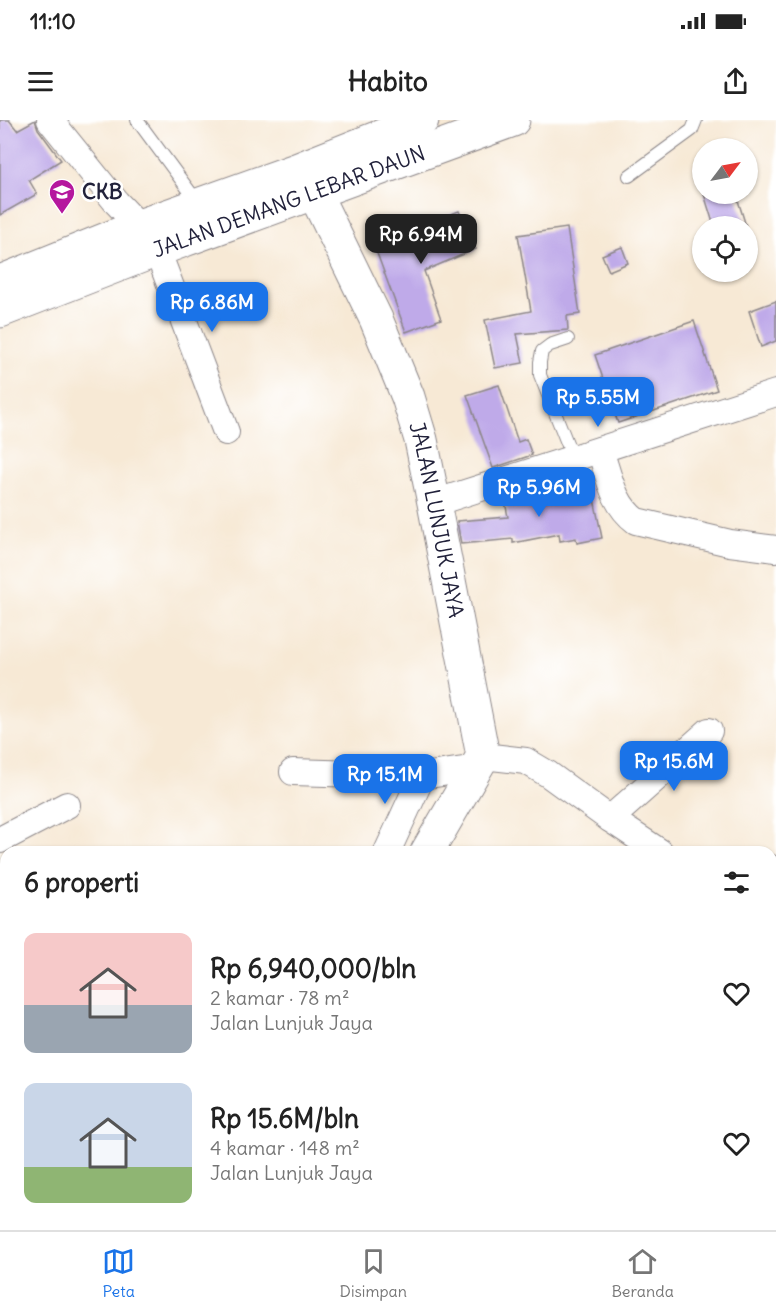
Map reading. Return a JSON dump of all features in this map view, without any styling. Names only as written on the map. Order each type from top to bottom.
[{"type":"main road","name":"JALAN DEMANG LEBAR DAUN","points":[[0,311],[148,238],[199,205],[296,170],[422,131],[513,120]]},
{"type":"main road","name":"JALAN DEMANG LEBAR DAUN","points":[[0,282],[314,192],[422,131]]},
{"type":"main road","name":"JALAN LUNJUK JAYA","points":[[314,192],[376,319],[408,397],[421,440],[480,762]]},
{"type":"main road","points":[[431,846],[480,762]]},
{"type":"street","points":[[50,120],[148,238],[226,432]]},
{"type":"street","points":[[434,503],[776,393]]},
{"type":"street","points":[[600,450],[617,501],[636,521],[730,543],[776,549]]},
{"type":"street","points":[[610,819],[709,731]]},
{"type":"street","points":[[292,772],[422,776],[480,762],[526,761],[651,846]]},
{"type":"street","points":[[390,846],[422,776]]},
{"type":"street","points":[[0,840],[67,805]]},
{"type":"lane","points":[[137,120],[199,205]]},
{"type":"lane","points":[[629,176],[692,130],[696,120]]},
{"type":"lane","points":[[568,339],[550,345],[542,351],[540,375],[573,458]]},
{"type":"building","points":[[0,120],[9,120],[17,130],[35,120],[38,129],[61,160],[29,180],[37,194],[0,215]]},
{"type":"building","points":[[707,204],[739,204],[743,216],[711,216]]},
{"type":"building","points":[[459,211],[476,249],[424,271],[441,319],[406,332],[374,245]]},
{"type":"building","points":[[567,228],[580,314],[567,316],[568,330],[517,334],[523,363],[495,368],[485,320],[531,311],[518,235]]},
{"type":"building","points":[[622,247],[628,263],[609,271],[602,255]]},
{"type":"building","points":[[776,301],[776,341],[761,347],[749,311]]},
{"type":"building","points":[[694,321],[717,390],[618,423],[595,355]]},
{"type":"building","points":[[499,385],[518,442],[526,439],[532,455],[493,468],[467,395]]},
{"type":"building","points":[[591,484],[602,538],[577,543],[576,538],[560,541],[559,534],[513,543],[513,539],[461,544],[457,521],[508,517],[504,496],[536,486],[538,495]]},
{"type":"place","name":"CKB","points":[[62,215]]}]
